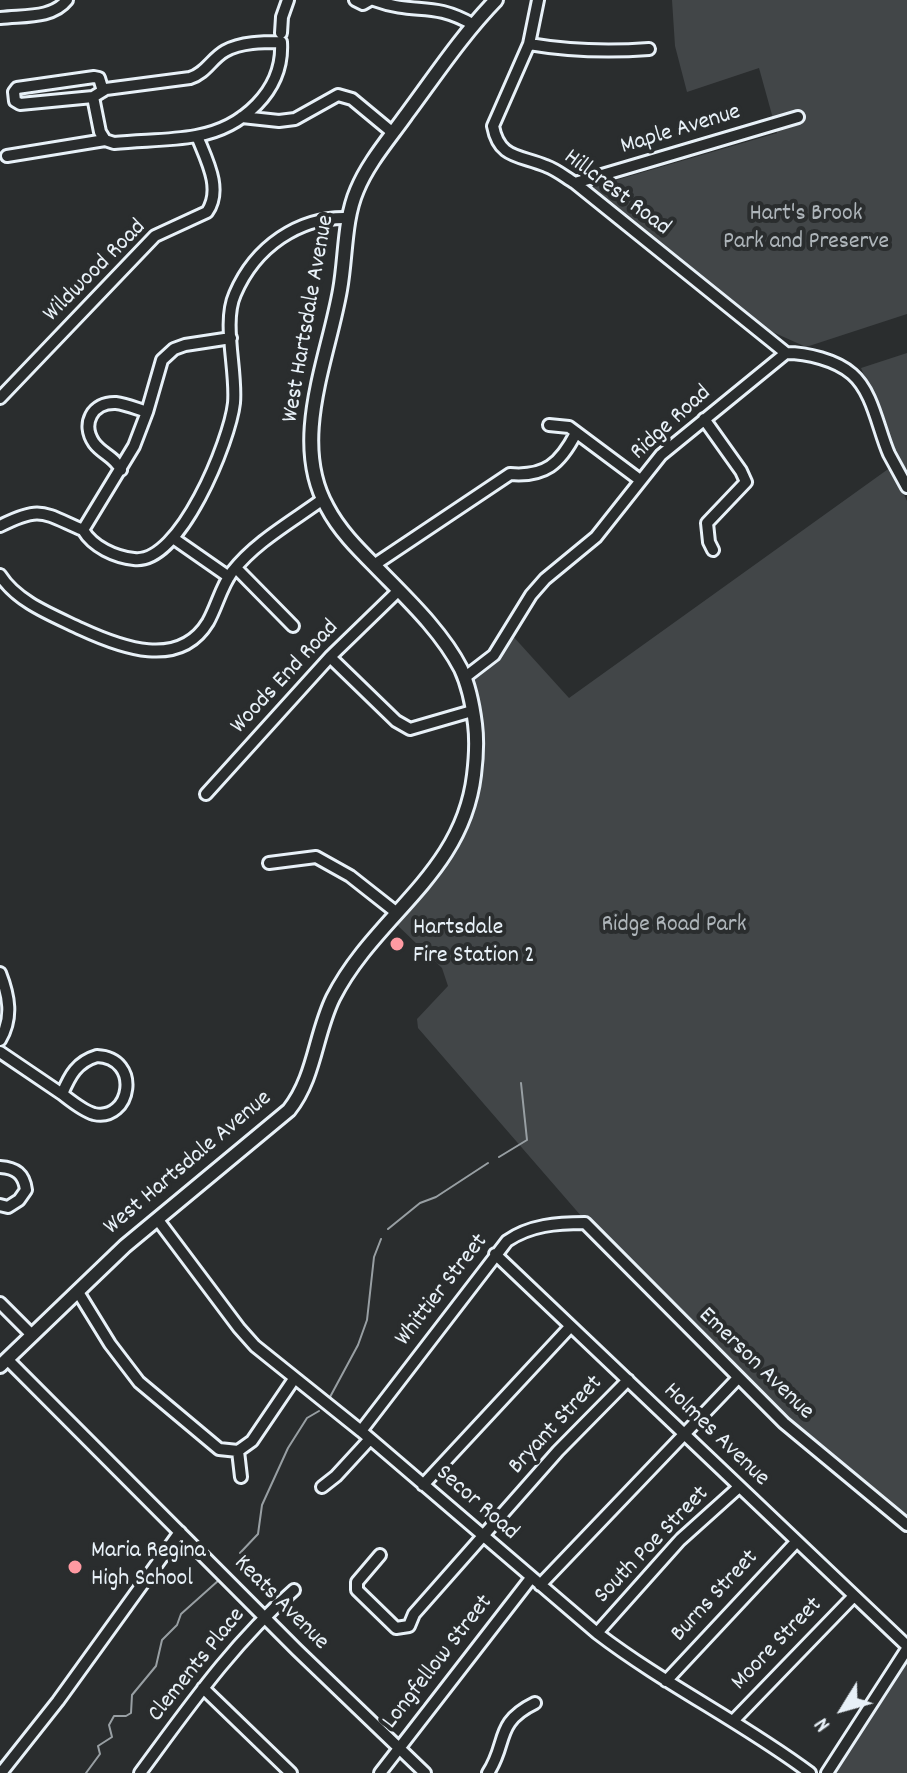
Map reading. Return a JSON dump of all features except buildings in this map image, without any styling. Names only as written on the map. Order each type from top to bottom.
[{"type":"main road","name":"West Hartsdale Avenue","points":[[4,1363],[125,1246],[276,1123],[299,1097],[334,997],[349,973],[443,859],[465,817],[475,765],[475,725],[464,678],[443,643],[339,527],[317,485],[311,455],[311,433],[340,291],[349,218],[356,191],[393,133],[496,0]]},
{"type":"street","points":[[0,18],[47,13],[60,9],[67,0]]},
{"type":"street","points":[[281,33],[288,0]]},
{"type":"street","points":[[355,0],[363,4],[372,0],[393,4],[445,1],[461,11],[474,25]]},
{"type":"street","name":"Hillcrest Road","points":[[538,0],[529,44],[498,109],[493,126],[496,140],[508,152],[553,169],[575,183],[786,353]]},
{"type":"street","points":[[7,156],[105,140],[114,143],[197,136],[242,117],[268,92],[281,58],[281,42],[255,43],[223,51],[202,75],[190,78],[98,94],[20,104],[15,101],[14,92],[17,88],[99,78],[98,94],[100,132],[105,140]]},
{"type":"street","points":[[529,44],[612,52],[649,49]]},
{"type":"street","points":[[242,117],[279,121],[295,119],[338,95],[352,99],[393,133]]},
{"type":"street","name":"Maple Avenue","points":[[575,183],[798,117]]},
{"type":"street","name":"Wildwood Road","points":[[0,398],[155,236],[207,212],[215,187],[197,136]]},
{"type":"street","points":[[0,526],[37,511],[83,530],[103,549],[136,559],[151,556],[173,538],[198,499],[223,444],[233,412],[231,338],[234,294],[256,259],[290,231],[322,218],[349,218]]},
{"type":"street","points":[[83,530],[121,470],[147,412],[162,360],[174,349],[185,345],[231,338]]},
{"type":"street","points":[[786,353],[838,365],[857,379],[907,487]]},
{"type":"street","name":"Ridge Road","points":[[464,678],[494,655],[531,595],[545,579],[596,537],[661,455],[786,353]]},
{"type":"street","points":[[121,470],[115,459],[91,440],[87,422],[95,410],[110,403],[147,412]]},
{"type":"street","points":[[704,419],[746,482],[707,523],[713,550]]},
{"type":"street","points":[[549,425],[569,427],[640,480]]},
{"type":"street","points":[[374,565],[510,474],[531,476],[551,467],[569,447],[576,433]]},
{"type":"street","points":[[0,575],[17,595],[108,642],[150,651],[179,648],[203,629],[232,572],[257,547],[323,499]]},
{"type":"street","points":[[173,538],[232,572],[293,626]]},
{"type":"street","name":"Woods End Road","points":[[206,794],[330,657],[398,591]]},
{"type":"street","points":[[330,657],[410,729],[472,711]]},
{"type":"street","points":[[269,863],[316,857],[350,876],[397,913]]},
{"type":"street","points":[[0,973],[9,1007],[8,1021],[0,1040]]},
{"type":"street","points":[[0,1052],[62,1094],[89,1112],[106,1113],[122,1102],[127,1092],[127,1078],[118,1064],[105,1056],[97,1056],[85,1060],[76,1068],[62,1094]]},
{"type":"street","points":[[0,1167],[19,1172],[25,1179],[26,1190],[14,1204],[8,1207],[0,1205]]},
{"type":"street","name":"Secor Road","points":[[158,1220],[239,1328],[294,1379],[361,1431],[531,1578],[632,1660],[733,1721],[810,1773]]},
{"type":"street","name":"Whittier Street","points":[[361,1431],[507,1241],[527,1229],[585,1223]]},
{"type":"street","name":"Emerson Avenue","points":[[585,1223],[737,1379],[784,1423],[907,1525]]},
{"type":"street","name":"Holmes Avenue","points":[[495,1254],[907,1647]]},
{"type":"street","points":[[78,1292],[110,1344],[139,1382],[209,1444],[219,1449],[238,1451],[252,1441],[294,1379]]},
{"type":"street","points":[[0,1303],[32,1335]]},
{"type":"street","points":[[423,1485],[570,1327]]},
{"type":"street","name":"Keats Avenue","points":[[4,1363],[425,1773]]},
{"type":"street","points":[[540,1585],[737,1379]]},
{"type":"street","name":"Bryant Street","points":[[380,1555],[357,1582],[357,1590],[396,1628],[409,1626],[414,1614],[558,1451],[628,1380]]},
{"type":"street","points":[[322,1487],[370,1439]]},
{"type":"street","points":[[238,1451],[241,1477]]},
{"type":"street","name":"South Poe Street","points":[[597,1633],[680,1540],[739,1487]]},
{"type":"street","points":[[1,1773],[58,1701],[180,1532]]},
{"type":"street","name":"Burns Street","points":[[666,1681],[796,1542]]},
{"type":"street","name":"Longfellow Street","points":[[380,1773],[531,1578]]},
{"type":"street","name":"Clements Place","points":[[140,1773],[203,1688],[264,1616],[294,1590]]},
{"type":"street","name":"Moore Street","points":[[733,1721],[853,1597]]},
{"type":"street","points":[[827,1773],[907,1647]]},
{"type":"street","points":[[203,1688],[291,1773]]},
{"type":"street","points":[[488,1773],[510,1720],[535,1703]]},
{"type":"green space","name":"Hart's Brook Park and Preserve","points":[[672,0],[907,0],[907,314],[806,347],[766,329],[589,188],[777,133],[759,68],[687,92],[675,46]]},
{"type":"green space","points":[[907,353],[907,478],[861,368]]},
{"type":"green space","name":"Ridge Road Park","points":[[891,467],[907,501],[907,1520],[737,1375],[595,1232],[418,1028],[417,1019],[448,986],[442,968],[393,921],[468,816],[473,681],[511,634],[569,698]]},
{"type":"green space","points":[[907,1657],[907,1773],[832,1773]]},
{"type":"waterway","points":[[499,1157],[527,1140],[521,1083]]},
{"type":"waterway","points":[[388,1229],[420,1203],[436,1197],[488,1163]]},
{"type":"waterway","points":[[330,1397],[358,1345],[367,1320],[374,1257],[381,1239]]},
{"type":"waterway","points":[[240,1553],[258,1534],[262,1505],[288,1448],[307,1418],[319,1411]]},
{"type":"waterway","points":[[86,1773],[100,1754],[98,1746],[112,1737],[109,1725],[114,1716],[131,1713],[132,1695],[156,1666],[162,1640],[177,1625],[181,1614],[219,1580]]},
{"type":"place","name":"Hartsdale Fire Station 2","points":[[397,944]]},
{"type":"place","name":"Maria Regina High School","points":[[75,1567]]}]
